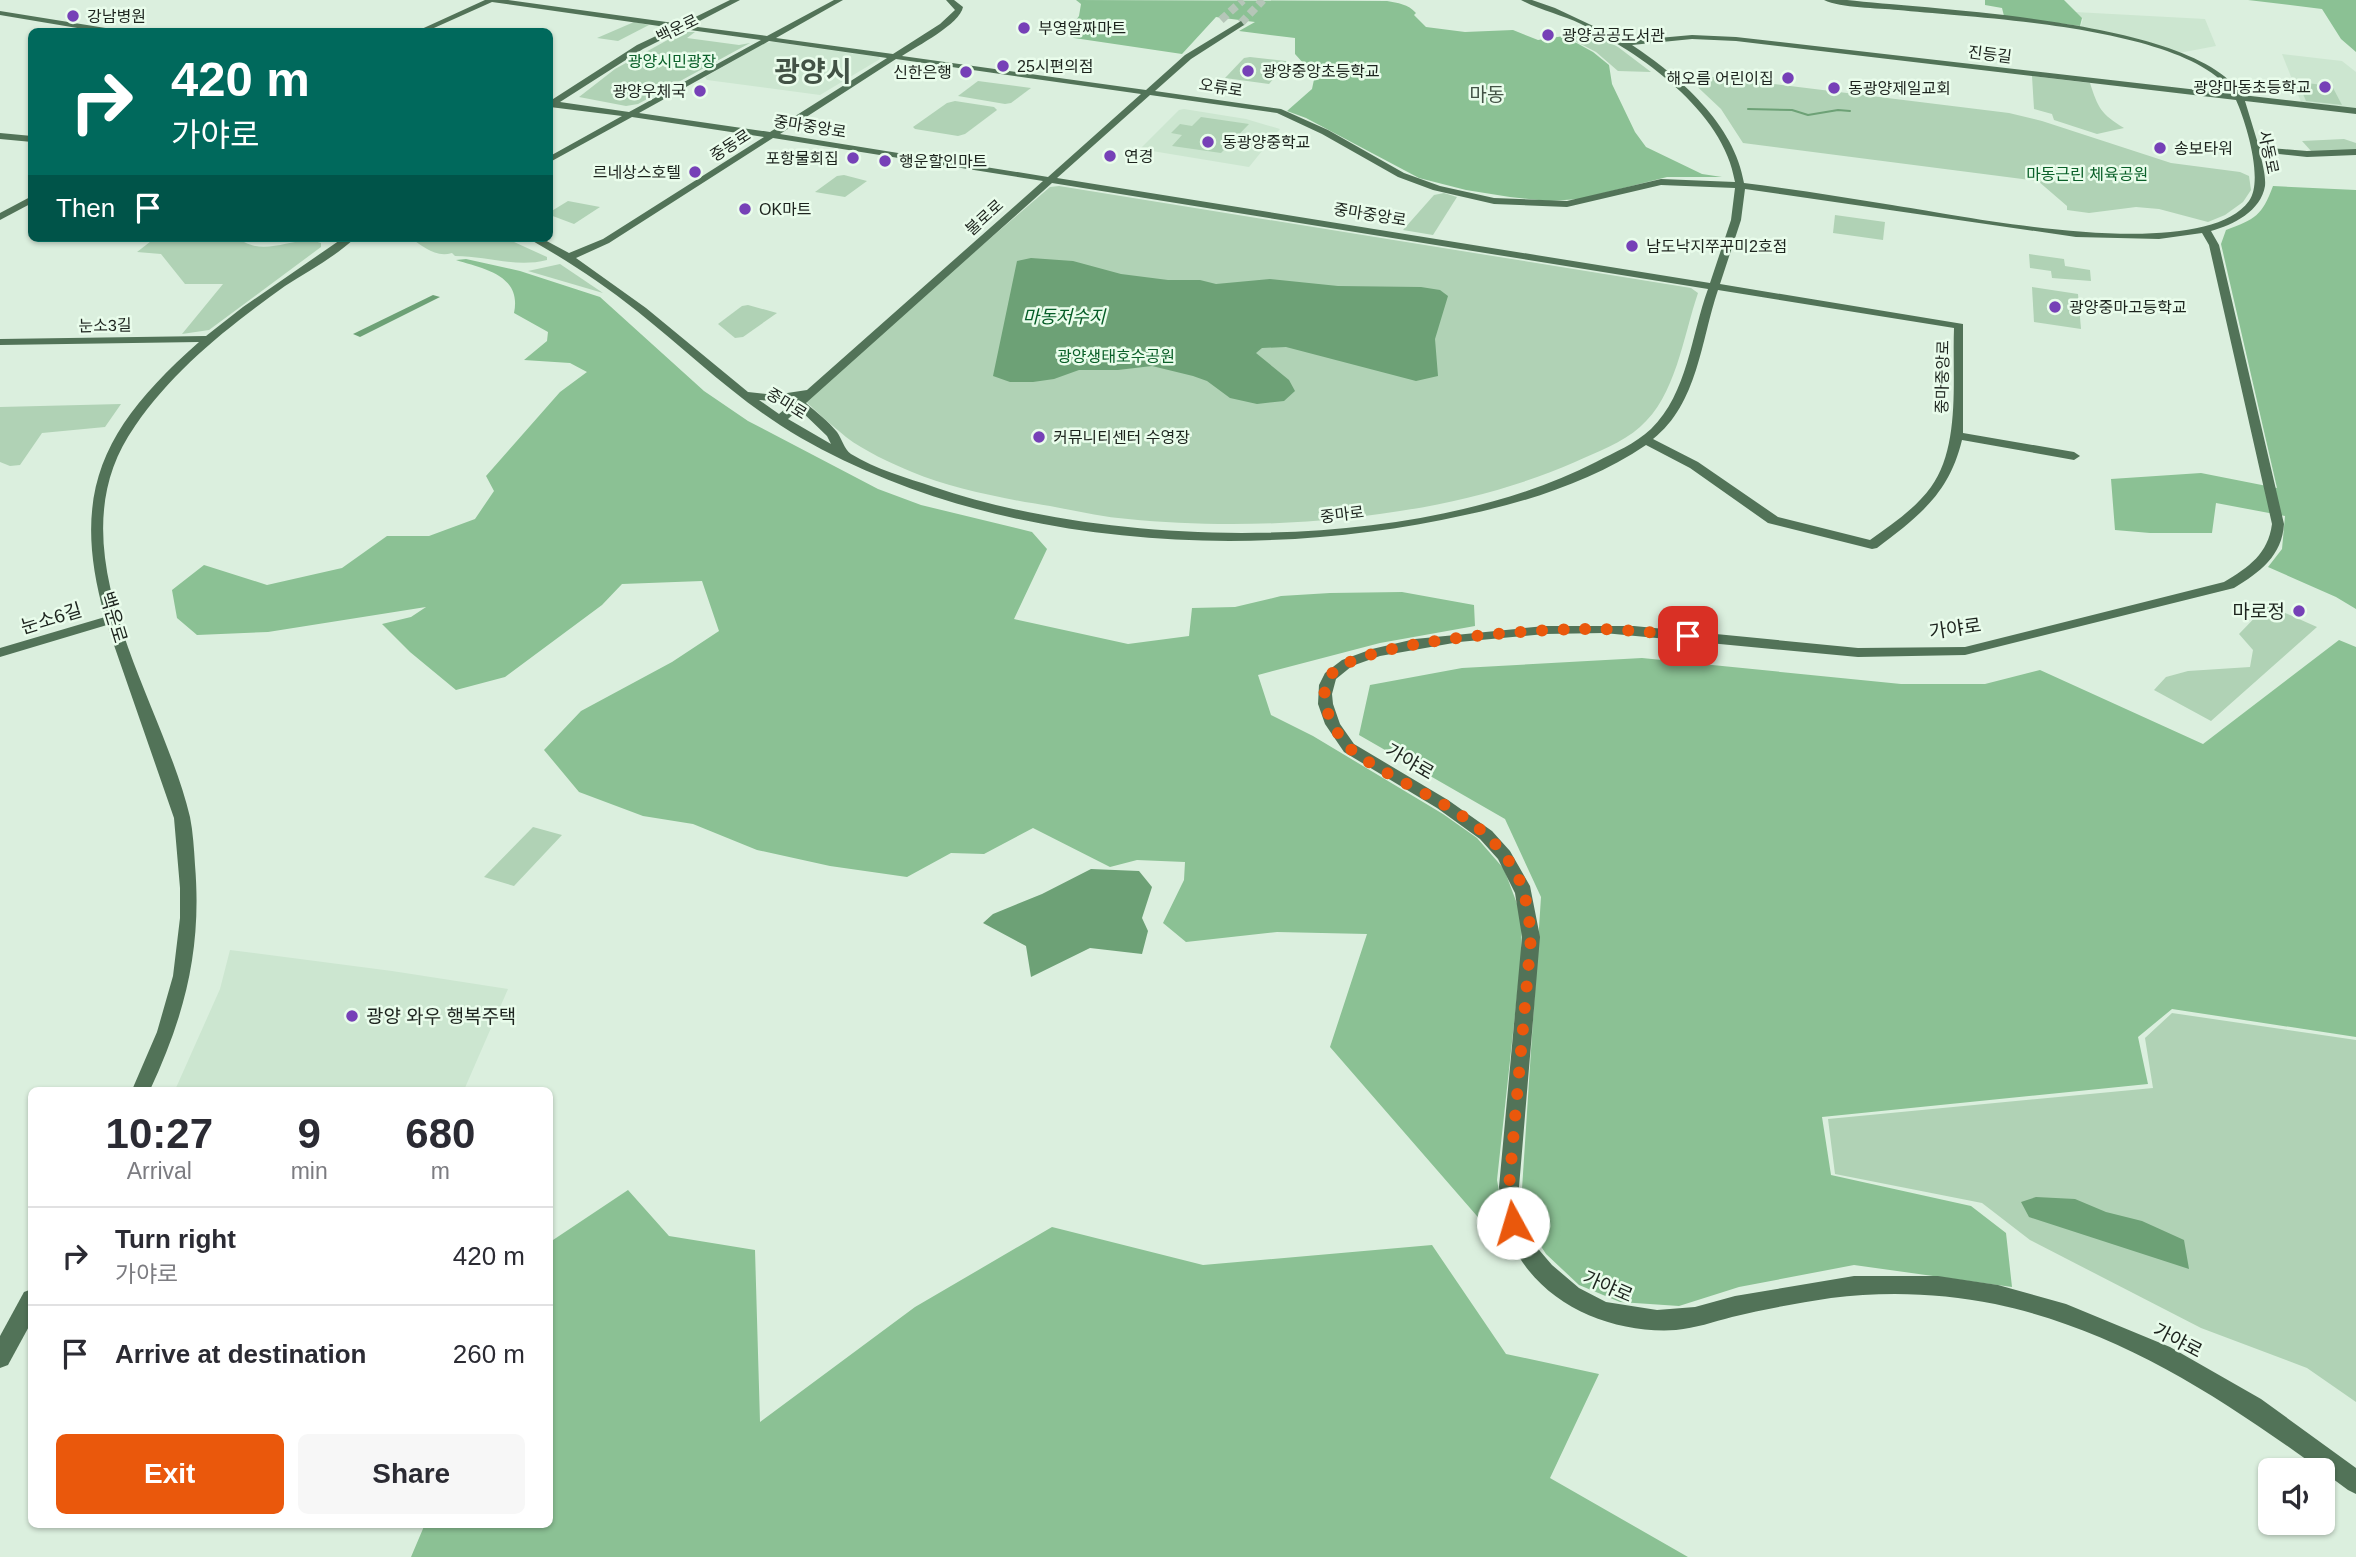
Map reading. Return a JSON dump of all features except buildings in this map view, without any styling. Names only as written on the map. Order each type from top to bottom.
[{"type":"street","name":"오류로","points":[[492,0],[1256,107],[1293,115],[1402,175],[1434,187],[1481,197],[1541,204],[1578,204],[1661,182],[1698,182],[1740,187]]},
{"type":"street","points":[[427,28],[492,0]]},
{"type":"street","name":"백운로","points":[[553,101],[621,58],[679,26],[736,0]]},
{"type":"street","points":[[553,157],[839,0]]},
{"type":"street","name":"중동로","points":[[569,257],[606,241],[952,20],[958,14],[959,8],[950,0]]},
{"type":"street","name":"중마로","points":[[541,242],[569,257],[618,291],[745,395],[780,420],[842,453],[935,491],[1022,515],[1119,531],[1184,537],[1268,536],[1409,522],[1485,507],[1605,464],[1645,440],[1670,415],[1687,385],[1714,283],[1738,208],[1740,187],[1735,161],[1700,107],[1667,74],[1577,18],[1525,0]]},
{"type":"street","points":[[1828,0],[2029,22],[2115,35],[2147,43],[2199,64],[2228,83],[2239,97]]},
{"type":"street","points":[[0,13],[93,28]]},
{"type":"street","points":[[0,18],[58,28]]},
{"type":"street","name":"불로로","points":[[1211,41],[1221,20]]},
{"type":"street","name":"불로로","points":[[780,420],[1188,57],[1241,23]]},
{"type":"street","name":"진등길","points":[[1622,44],[1679,38],[1728,38],[2356,111]]},
{"type":"street","name":"사동로","points":[[1740,187],[2070,233],[2135,236],[2205,229],[2241,216],[2259,195],[2261,179],[2239,97]]},
{"type":"street","name":"중마중앙로","points":[[553,102],[773,134],[1714,283],[1959,326],[1957,436],[2074,456]]},
{"type":"street","name":"중마중앙로","points":[[553,102],[631,114]]},
{"type":"street","points":[[0,136],[28,139]]},
{"type":"street","points":[[2254,149],[2307,154],[2356,152]]},
{"type":"street","points":[[0,217],[28,201]]},
{"type":"street","name":"가야로","points":[[2205,229],[2214,245],[2278,524],[2275,545],[2264,560],[2228,584],[1965,651],[1926,654],[1840,652],[1644,632],[1583,629],[1408,645],[1350,660],[1330,676],[1325,697],[1331,719],[1349,748],[1473,823],[1500,851],[1519,879],[1527,902],[1531,937],[1509,1187],[1513,1223],[1525,1249],[1539,1268],[1563,1289],[1581,1302],[1605,1312],[1647,1322],[1697,1317],[1732,1307],[1836,1288],[1918,1286],[1997,1295],[2101,1327],[2151,1348],[2255,1408],[2356,1482]]},
{"type":"street","name":"백운로","points":[[142,1087],[167,1028],[182,980],[188,946],[188,878],[182,818],[113,619],[96,556],[96,506],[107,464],[126,430],[140,408],[179,366],[210,339],[345,242]]},
{"type":"street","points":[[158,340],[202,334],[237,319]]},
{"type":"street","name":"눈소3길","points":[[0,342],[210,339]]},
{"type":"street","points":[[158,340],[156,341],[180,347],[183,352],[179,366]]},
{"type":"street","points":[[745,395],[774,398],[811,393]]},
{"type":"street","points":[[811,393],[799,403],[832,434],[842,453]]},
{"type":"street","points":[[1645,440],[1694,465],[1765,516],[1788,526],[1872,545],[1921,506],[1938,488],[1953,461],[1957,436]]},
{"type":"street","name":"눈소6길","points":[[0,653],[113,619]]},
{"type":"street","points":[[0,1357],[28,1306]]},
{"type":"shaded area","points":[[1076,0],[1387,1],[1410,8],[1426,27],[1465,32],[1513,30],[1538,40],[1564,36],[1593,52],[1609,65],[1612,84],[1635,132],[1646,147],[1702,174],[1722,177],[1667,177],[1580,199],[1549,201],[1466,190],[1419,178],[1306,118],[1287,111],[1312,89],[1316,70],[1304,64],[1295,54],[1295,38],[1239,31],[1255,22],[1216,17],[1182,54],[1074,38],[1068,31],[1079,16],[1081,4]]},
{"type":"shaded area","points":[[1985,0],[2064,0],[2082,18],[2080,26],[2004,16],[2002,8],[1985,5]]},
{"type":"shaded area","points":[[2248,0],[2356,0],[2356,52],[2341,39],[2322,9]]},
{"type":"shaded area","points":[[2075,12],[2205,19],[2216,46],[2179,53],[2146,42],[2080,28],[2083,19]]},
{"type":"shaded area","points":[[774,42],[880,59],[820,95],[707,80],[705,77],[765,43]]},
{"type":"shaded area","name":"광양마동초등학교","points":[[2282,54],[2342,61],[2356,72],[2356,109],[2301,102]]},
{"type":"shaded area","name":"동광양중학교","points":[[1179,110],[1246,119],[1280,129],[1249,167],[1140,149]]},
{"type":"shaded area","points":[[2273,186],[2356,190],[2356,609],[2336,597],[2268,567],[2282,549],[2285,516],[2216,503],[2212,533],[2115,530],[2111,479],[2201,473],[2277,488],[2221,244],[2226,230],[2251,219],[2261,210]]},
{"type":"shaded area","points":[[466,259],[520,271],[600,297],[704,391],[748,421],[878,489],[921,505],[1032,532],[1047,549],[1014,619],[1128,644],[1189,636],[1192,608],[1235,607],[1281,596],[1402,592],[1474,605],[1475,626],[1380,643],[1258,675],[1271,715],[1313,736],[1443,814],[1477,838],[1504,869],[1522,917],[1521,959],[1497,1180],[1510,1254],[1330,1047],[1367,934],[1277,932],[1186,942],[1163,923],[1184,880],[1185,862],[1137,860],[1110,867],[1033,828],[984,854],[951,853],[907,877],[830,866],[757,850],[693,824],[643,816],[579,792],[544,750],[581,711],[672,662],[719,631],[702,581],[622,584],[602,605],[505,677],[456,690],[410,652],[382,624],[411,617],[426,607],[268,632],[197,635],[177,618],[172,590],[204,565],[267,585],[342,568],[387,536],[429,536],[475,519],[494,491],[486,476],[560,392],[587,372],[570,363],[524,360],[547,341],[548,332],[514,313],[515,300],[507,282],[489,271],[456,260]]},
{"type":"shaded area","points":[[2339,640],[2356,647],[2356,1037],[2172,1009],[2138,1037],[2148,1084],[1822,1117],[1831,1175],[1971,1206],[2006,1233],[2012,1287],[1854,1265],[1739,1287],[1679,1306],[1620,1302],[1579,1285],[1546,1254],[1529,1228],[1522,1189],[1541,897],[1505,819],[1359,735],[1370,685],[1462,668],[1642,658],[1901,684],[1985,684],[2040,670],[2203,744]]},
{"type":"shaded area","name":"광양 와우 행복주택","points":[[230,950],[508,989],[465,1087],[176,1087],[220,989]]},
{"type":"shaded area","points":[[628,1190],[669,1236],[755,1250],[760,1422],[915,1307],[1052,1227],[1203,1265],[1432,1245],[1506,1354],[1599,1374],[1550,1478],[1688,1557],[411,1557],[423,1528],[553,1528],[553,1240]]},
{"type":"green space","points":[[634,22],[649,25],[618,41],[597,38]]},
{"type":"green space","name":"광양시민광장","points":[[682,32],[695,32],[687,38],[739,45],[750,43],[638,104],[626,106],[579,97],[615,69]]},
{"type":"green space","points":[[1591,32],[1618,47],[1651,72],[1618,71],[1596,52],[1565,36]]},
{"type":"green space","points":[[1244,58],[1287,63],[1269,84],[1225,78]]},
{"type":"green space","points":[[2032,76],[2090,83],[2101,110],[2124,128],[2097,134],[2054,120],[2052,114],[2034,109]]},
{"type":"green space","name":"마동근린 체육공원","points":[[1687,77],[1717,77],[2009,113],[2171,163],[2240,172],[2249,176],[2251,190],[2243,202],[2225,215],[2208,222],[2159,209],[2136,207],[2089,213],[2067,210],[2067,206],[2038,181],[1743,143],[1721,109]]},
{"type":"green space","points":[[978,81],[1031,88],[1011,103],[1005,104],[958,96]]},
{"type":"green space","points":[[2298,82],[2332,86],[2342,105],[2306,101]]},
{"type":"green space","points":[[955,101],[994,107],[997,110],[965,134],[958,136],[913,127],[947,103]]},
{"type":"green space","points":[[1201,117],[1249,124],[1221,153],[1172,146],[1182,135],[1171,133],[1180,124],[1192,126]]},
{"type":"green space","points":[[2344,139],[2356,143],[2356,150],[2312,152],[2302,141]]},
{"type":"green space","points":[[844,175],[867,181],[845,197],[815,192],[837,176]]},
{"type":"green space","name":"광양생태호수공원","points":[[1059,186],[1691,288],[1698,293],[1677,365],[1662,399],[1640,427],[1625,438],[1575,462],[1470,497],[1414,509],[1356,517],[1239,524],[1182,523],[1109,517],[998,497],[927,478],[878,456],[846,437],[803,399],[1050,187]]},
{"type":"green space","points":[[1444,193],[1457,197],[1433,235],[1403,230],[1434,195]]},
{"type":"green space","points":[[568,201],[600,207],[574,224],[553,216],[553,210]]},
{"type":"green space","points":[[1835,215],[1885,222],[1883,240],[1833,233]]},
{"type":"green space","points":[[150,242],[244,242],[263,247],[296,242],[321,243],[321,247],[209,330],[182,334],[223,284],[185,284],[161,254],[137,252]]},
{"type":"green space","points":[[417,242],[514,242],[547,257],[547,260],[524,263],[455,256],[452,253],[440,254]]},
{"type":"green space","points":[[2029,254],[2064,259],[2065,266],[2090,270],[2091,281],[2052,278],[2051,271],[2030,268]]},
{"type":"green space","points":[[560,264],[603,293],[528,271]]},
{"type":"green space","points":[[2032,287],[2078,294],[2081,329],[2034,322]]},
{"type":"green space","points":[[748,305],[777,313],[743,337],[735,338],[718,324],[742,306]]},
{"type":"green space","points":[[121,404],[105,427],[42,433],[20,465],[10,466],[0,462],[0,407]]},
{"type":"green space","points":[[2267,605],[2317,627],[2211,721],[2154,690],[2166,677],[2188,671],[2250,667],[2253,650],[2239,634]]},
{"type":"green space","points":[[533,827],[562,835],[514,886],[484,877]]},
{"type":"green space","points":[[2172,1013],[2356,1040],[2356,1402],[2307,1368],[2201,1328],[2030,1240],[1982,1203],[1835,1174],[1828,1119],[2153,1088],[2145,1038]]},
{"type":"water","name":"마동저수지","points":[[1031,258],[1073,261],[1121,274],[1168,280],[1200,280],[1216,284],[1270,279],[1338,286],[1421,287],[1440,290],[1448,296],[1435,339],[1438,376],[1416,381],[1286,347],[1262,348],[1256,353],[1289,380],[1295,391],[1284,401],[1257,404],[1230,398],[1207,381],[1152,366],[1118,370],[1079,370],[1054,379],[1010,382],[993,376],[1017,261]]},
{"type":"water","points":[[433,295],[440,297],[360,337],[353,334]]},
{"type":"water","points":[[1091,869],[1139,871],[1152,887],[1142,918],[1148,931],[1142,954],[1090,948],[1031,977],[1026,946],[983,923],[993,914],[1042,894]]},
{"type":"water","points":[[2036,1197],[2075,1199],[2106,1212],[2142,1221],[2184,1240],[2189,1269],[2029,1217],[2021,1202]]},
{"type":"waterway","points":[[1748,109],[1792,110],[1808,115],[1838,110],[1850,111]]},
{"type":"tunnel","points":[[1221,20],[1243,0]]},
{"type":"tunnel","points":[[1241,23],[1263,0]]},
{"type":"place","name":"강남병원","points":[[73,16]]},
{"type":"place","name":"부영알짜마트","points":[[1024,28]]},
{"type":"place","name":"광양공공도서관","points":[[1548,35]]},
{"type":"place","name":"25시편의점","points":[[1003,66]]},
{"type":"place","name":"광양중앙초등학교","points":[[1248,71]]},
{"type":"place","name":"신한은행","points":[[966,72]]},
{"type":"place","name":"해오름 어린이집","points":[[1788,78]]},
{"type":"place","name":"광양마동초등학교","points":[[2325,87]]},
{"type":"place","name":"동광양제일교회","points":[[1834,88]]},
{"type":"place","name":"광양우체국","points":[[700,91]]},
{"type":"place","name":"동광양중학교","points":[[1208,142]]},
{"type":"place","name":"송보타워","points":[[2160,148]]},
{"type":"place","name":"연경","points":[[1110,156]]},
{"type":"place","name":"포항물회집","points":[[853,158]]},
{"type":"place","name":"행운할인마트","points":[[885,161]]},
{"type":"place","name":"르네상스호텔","points":[[695,172]]},
{"type":"place","name":"OK마트","points":[[745,209]]},
{"type":"place","name":"남도낙지쭈꾸미2호점","points":[[1632,246]]},
{"type":"place","name":"광양중마고등학교","points":[[2055,307]]},
{"type":"place","name":"커뮤니티센터 수영장","points":[[1039,437]]},
{"type":"place","name":"마로정","points":[[2299,611]]},
{"type":"place","name":"광양 와우 행복주택","points":[[352,1016]]},
{"type":"district","name":"광양시","points":[[813,71]]},
{"type":"district","name":"마동","points":[[1487,94]]},
{"type":"route","points":[[1513,1223],[1509,1187],[1531,937],[1527,902],[1511,866],[1473,823],[1349,748],[1342,740],[1327,708],[1326,685],[1330,676],[1350,660],[1397,647],[1549,630],[1607,629],[1688,636]]}]
